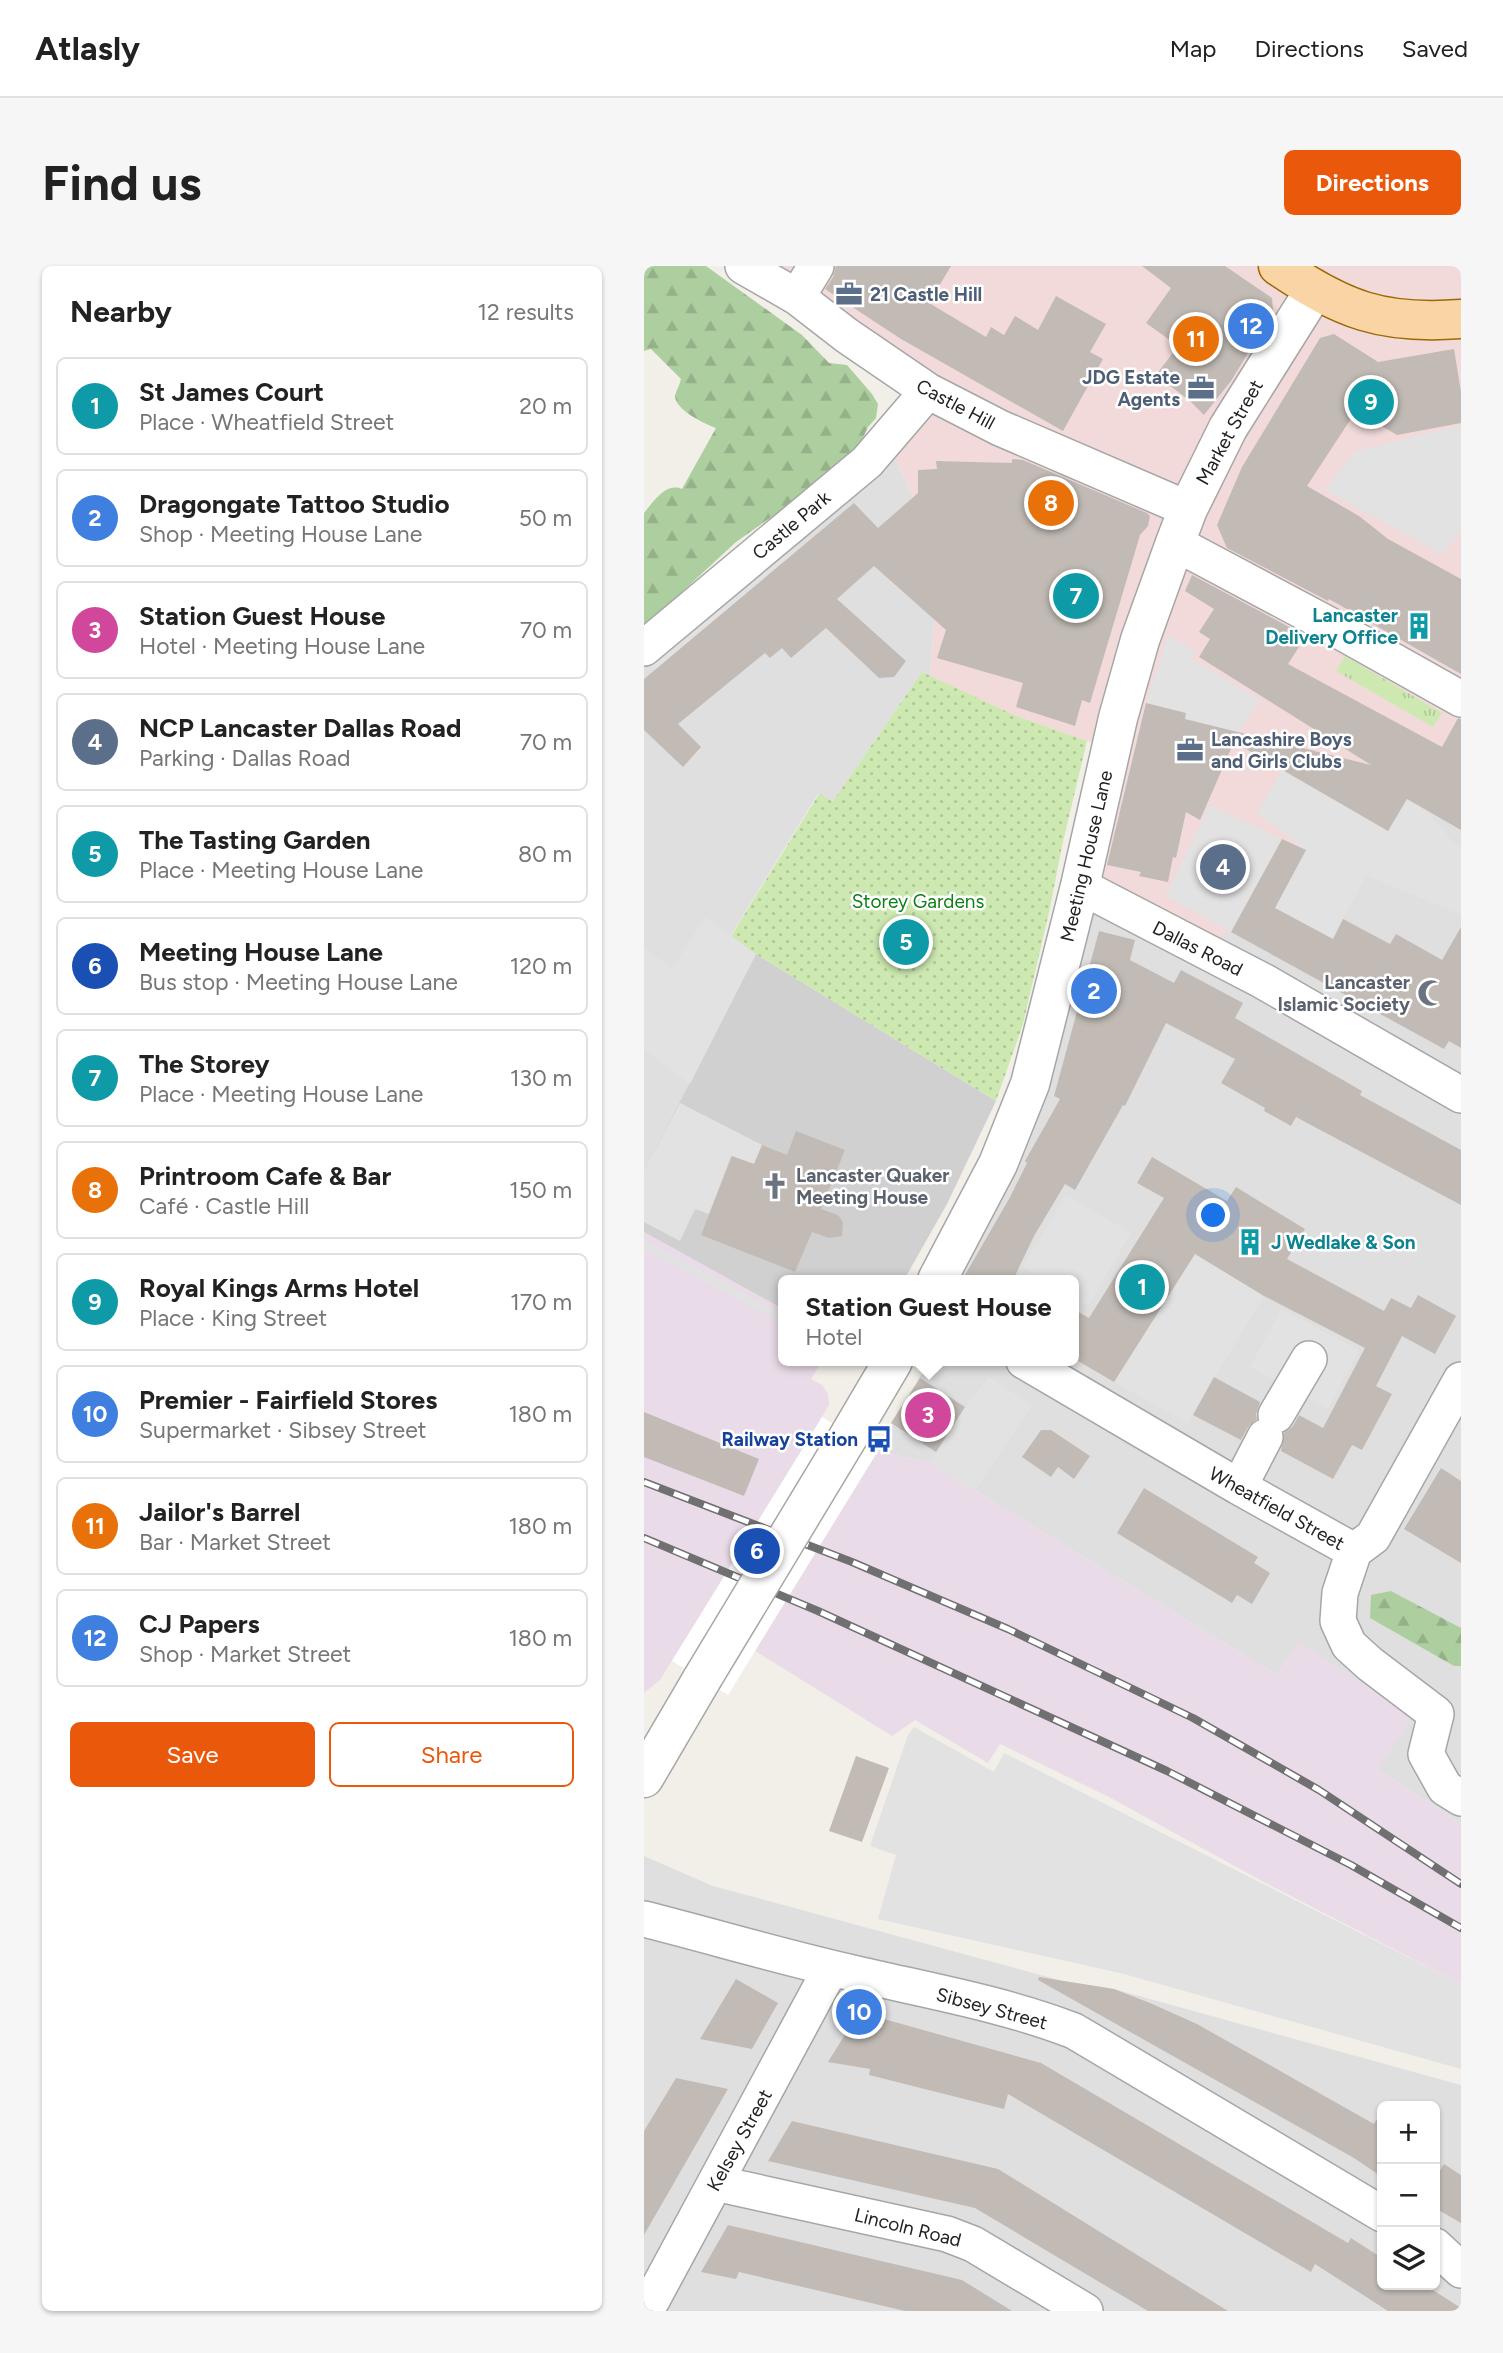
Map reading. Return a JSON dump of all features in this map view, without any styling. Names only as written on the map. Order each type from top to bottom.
[{"type":"main road","points":[[1278,266],[1314,290],[1353,309],[1393,319],[1461,319]]},
{"type":"street","name":"Castle Hill","points":[[743,266],[797,297],[846,335],[928,391],[1182,526],[1317,618],[1461,699]]},
{"type":"street","points":[[797,297],[816,266]]},
{"type":"street","name":"Market Street","points":[[1182,526],[1228,428],[1314,290]]},
{"type":"street","name":"Castle Park","points":[[644,648],[867,462],[928,391]]},
{"type":"street","name":"Meeting House Lane","points":[[940,1275],[998,1164],[1030,1084],[1080,886],[1118,718],[1140,640],[1182,526]]},
{"type":"street","name":"Dallas Road","points":[[1080,886],[1286,994],[1461,1095]]},
{"type":"street","points":[[1239,1487],[1309,1359]]},
{"type":"street","points":[[649,1758],[702,1679],[890,1366]]},
{"type":"street","name":"Wheatfield Street","points":[[1033,1366],[1354,1551],[1373,1537],[1450,1427],[1461,1380]]},
{"type":"street","points":[[1354,1551],[1340,1593],[1338,1621],[1349,1645],[1436,1714],[1426,1754],[1445,1787],[1461,1798]]},
{"type":"street","name":"Sibsey Street","points":[[644,1919],[831,1968],[999,2007],[1074,2031],[1377,2211]]},
{"type":"street","name":"Kelsey Street","points":[[646,2311],[831,1968]]},
{"type":"street","name":"Lincoln Road","points":[[715,2183],[947,2234],[973,2244],[1085,2311]]},
{"type":"street","points":[[1440,2251],[1461,2270]]},
{"type":"shaded area","points":[[763,266],[1461,266],[1461,759],[1391,885],[1282,839],[1231,932],[1214,939],[1097,876],[1124,748],[1087,741],[1014,715],[930,676],[942,516],[918,506],[893,455],[944,384]]},
{"type":"shaded area","points":[[1461,425],[1461,534],[1441,554],[1325,490],[1354,452]]},
{"type":"shaded area","points":[[893,455],[918,506],[942,516],[930,676],[922,672],[833,801],[818,794],[731,935],[756,954],[644,1171],[644,658]]},
{"type":"shaded area","points":[[787,540],[797,552],[656,670],[649,662]]},
{"type":"shaded area","points":[[1168,635],[1195,651],[1192,659],[1260,700],[1238,732],[1183,728],[1186,713],[1146,703]]},
{"type":"shaded area","points":[[1461,759],[1461,1823],[1377,1769],[1413,1715],[1298,1643],[1277,1675],[930,1463],[878,1451],[891,1423],[927,1366],[1079,1366],[1079,1275],[959,1275],[1097,876],[1231,932],[1282,839],[1391,885]]},
{"type":"shaded area","points":[[1282,770],[1388,831],[1407,799],[1427,811],[1453,842],[1461,847],[1461,915],[1366,875],[1333,939],[1275,908],[1306,850],[1257,813]]},
{"type":"shaded area","points":[[1209,805],[1282,839],[1231,932],[1166,896]]},
{"type":"shaded area","points":[[705,917],[756,954],[690,1084],[644,1049],[644,947],[672,969]]},
{"type":"shaded area","points":[[756,954],[996,1101],[947,1204],[907,1275],[778,1275],[778,1306],[644,1232],[644,1171]]},
{"type":"shaded area","points":[[680,1103],[762,1145],[754,1164],[731,1156],[709,1214],[695,1209],[680,1241],[644,1222],[644,1171]]},
{"type":"shaded area","points":[[1066,1195],[1131,1233],[1088,1306],[1079,1301],[1079,1275],[1036,1275],[1023,1267]]},
{"type":"shaded area","points":[[644,1232],[778,1306],[778,1366],[819,1366],[811,1379],[822,1385],[828,1394],[829,1405],[822,1417],[877,1451],[930,1463],[1277,1675],[1298,1643],[1414,1715],[1377,1769],[1461,1823],[1461,1984],[1262,1881],[1109,1797],[1000,1744],[988,1763],[915,1720],[892,1736],[755,1651],[694,1625],[660,1680],[644,1693]]},
{"type":"shaded area","points":[[644,1240],[778,1311],[778,1320],[644,1249]]},
{"type":"shaded area","points":[[1195,1254],[1264,1296],[1187,1423],[1114,1382]]},
{"type":"shaded area","points":[[1281,1309],[1359,1350],[1328,1409],[1250,1367]]},
{"type":"shaded area","points":[[989,1377],[1032,1405],[974,1492],[930,1463],[965,1407]]},
{"type":"shaded area","points":[[914,1727],[994,1772],[1004,1753],[1461,1984],[1461,2069],[1124,1974],[878,1919],[896,1855],[870,1846],[908,1735]]},
{"type":"shaded area","points":[[644,1856],[713,1886],[1063,1981],[1114,1989],[1461,2085],[1461,2311],[644,2311]]},
{"type":"green space","points":[[644,266],[706,266],[802,335],[829,363],[847,365],[878,404],[876,418],[868,427],[853,459],[736,542],[644,627],[644,513],[666,490],[682,489],[716,428],[691,416],[680,406],[675,396],[681,379],[651,349],[644,351]]},
{"type":"green space","points":[[1345,656],[1442,713],[1433,727],[1336,671]]},
{"type":"green space","name":"Storey Gardens","points":[[922,672],[1014,715],[1087,741],[1023,1024],[996,1101],[731,936],[819,794],[833,801]]},
{"type":"green space","points":[[1391,1591],[1461,1628],[1461,1666],[1454,1666],[1370,1618],[1371,1595]]},
{"type":"pier","points":[[822,1417],[878,1451],[728,1695],[672,1661]]},
{"type":"building","points":[[836,266],[951,266],[929,303],[986,337],[991,327],[1004,335],[1015,316],[1038,330],[1056,296],[1106,324],[1090,352],[1103,359],[1063,431],[901,339],[825,289]]},
{"type":"building","points":[[1142,266],[1225,266],[1272,298],[1273,310],[1265,325],[1231,381],[1204,415],[1156,375],[1178,346],[1146,323],[1171,288]]},
{"type":"building","points":[[1334,334],[1378,362],[1454,349],[1461,392],[1461,423],[1397,435],[1356,411],[1307,486],[1359,516],[1388,539],[1461,579],[1461,674],[1329,599],[1328,601],[1227,548],[1217,525],[1242,467],[1320,338]]},
{"type":"building","points":[[1012,459],[1023,460],[1150,516],[1148,526],[1140,535],[1090,703],[1082,700],[1075,726],[1016,707],[1023,683],[937,658],[946,630],[874,566],[837,599],[906,661],[894,677],[879,678],[826,628],[791,658],[782,648],[770,658],[765,653],[678,724],[701,747],[683,767],[644,730],[644,679],[854,503],[878,528],[918,493],[918,470],[937,469],[936,461],[1012,463]]},
{"type":"building","points":[[1192,575],[1306,636],[1288,664],[1442,747],[1458,718],[1461,719],[1461,830],[1407,799],[1388,831],[1234,742],[1200,820],[1186,812],[1168,882],[1139,876],[1141,872],[1107,865],[1146,703],[1186,713],[1185,719],[1371,765],[1199,657],[1210,639],[1199,632],[1214,609],[1185,591]]},
{"type":"building","points":[[1282,839],[1306,850],[1275,908],[1333,939],[1343,919],[1390,944],[1396,934],[1442,960],[1461,927],[1461,1048],[1449,1041],[1444,1049],[1231,932]]},
{"type":"building","points":[[1099,931],[1135,940],[1130,960],[1174,983],[1181,970],[1243,1003],[1235,1018],[1362,1091],[1360,1095],[1461,1150],[1461,1205],[1296,1117],[1291,1126],[1264,1111],[1265,1108],[1221,1083],[1235,1059],[1166,1023],[1125,1106],[1123,1105],[1075,1190],[1065,1184],[1034,1236],[1015,1275],[965,1275],[1009,1199],[1027,1163],[1025,1161],[1060,1099],[1054,1096]]},
{"type":"building","name":"Lancaster Quaker Meeting House","points":[[796,1131],[845,1150],[821,1209],[838,1215],[843,1222],[842,1236],[829,1238],[812,1232],[795,1272],[701,1235],[732,1156],[754,1164],[762,1145],[787,1155]]},
{"type":"building","points":[[1152,1157],[1227,1201],[1236,1187],[1305,1229],[1287,1259],[1384,1311],[1391,1298],[1411,1308],[1418,1295],[1456,1316],[1435,1354],[1402,1336],[1376,1386],[1392,1394],[1362,1450],[1352,1445],[1333,1479],[1281,1451],[1284,1433],[1293,1426],[1299,1415],[1323,1428],[1365,1348],[1264,1296],[1195,1254],[1114,1382],[1079,1362],[1079,1312],[1089,1318],[1164,1198],[1137,1183]]},
{"type":"building","points":[[1214,1377],[1260,1402],[1257,1419],[1248,1427],[1241,1440],[1193,1415]]},
{"type":"building","points":[[920,1378],[965,1407],[936,1452],[891,1423]]},
{"type":"building","points":[[644,1412],[759,1459],[744,1496],[644,1457]]},
{"type":"building","points":[[1041,1430],[1051,1430],[1090,1456],[1074,1479],[1058,1467],[1051,1477],[1022,1457]]},
{"type":"building","points":[[1441,1468],[1461,1481],[1461,1563],[1404,1529]]},
{"type":"building","points":[[1144,1488],[1258,1557],[1254,1563],[1270,1573],[1252,1604],[1237,1595],[1232,1603],[1117,1533]]},
{"type":"building","points":[[856,1756],[889,1768],[862,1842],[829,1831]]},
{"type":"building","points":[[1039,1977],[1114,1989],[1150,2003],[1197,2024],[1374,2124],[1377,2119],[1377,2174],[1354,2158],[1038,1980]]},
{"type":"building","points":[[736,1979],[778,2003],[752,2049],[700,2039]]},
{"type":"building","points":[[859,2012],[1041,2063],[1348,2243],[1351,2238],[1377,2255],[1377,2290],[1433,2290],[1461,2308],[1461,2311],[1388,2311],[1315,2264],[1311,2272],[1008,2094],[1004,2109],[869,2075],[870,2069],[828,2062]]},
{"type":"building","points":[[676,2078],[728,2089],[644,2235],[644,2131]]},
{"type":"building","points":[[792,2121],[998,2169],[1228,2311],[1148,2311],[975,2208],[768,2161]]},
{"type":"building","points":[[1444,2164],[1461,2175],[1461,2223],[1440,2211],[1440,2171]]},
{"type":"building","points":[[728,2225],[962,2280],[1012,2311],[905,2311],[739,2272],[736,2279],[701,2272]]},
{"type":"railway","points":[[644,1482],[852,1562],[1008,1629],[1193,1718],[1319,1790],[1461,1884]]},
{"type":"railway","points":[[644,1538],[818,1611],[1167,1771],[1351,1865],[1461,1928]]},
{"type":"place","name":"21 Castle Hill","points":[[849,294]]},
{"type":"place","name":"CJ Papers","points":[[1251,326]]},
{"type":"place","name":"Jailor's Barrel","points":[[1196,339]]},
{"type":"place","name":"JDG Estate Agents","points":[[1201,388]]},
{"type":"place","name":"Royal Kings Arms Hotel","points":[[1371,402]]},
{"type":"place","name":"Printroom Cafe & Bar","points":[[1051,503]]},
{"type":"place","name":"The Storey","points":[[1076,596]]},
{"type":"place","name":"Lancaster Delivery Office","points":[[1419,626]]},
{"type":"place","name":"Lancashire Boys and Girls Clubs","points":[[1190,750]]},
{"type":"place","name":"NCP Lancaster Dallas Road","points":[[1223,867]]},
{"type":"place","name":"The Tasting Garden","points":[[906,942]]},
{"type":"place","name":"Dragongate Tattoo Studio","points":[[1094,991]]},
{"type":"place","name":"Lancaster Islamic Society","points":[[1431,993]]},
{"type":"place","name":"Lancaster Quaker Meeting House","points":[[775,1186]]},
{"type":"place","name":"J Wedlake & Son","points":[[1250,1242]]},
{"type":"place","name":"St James Court","points":[[1142,1287]]},
{"type":"place","name":"Station Guest House","points":[[928,1415]]},
{"type":"place","name":"Railway Station","points":[[879,1439]]},
{"type":"place","name":"Meeting House Lane","points":[[757,1551]]},
{"type":"place","name":"Premier - Fairfield Stores","points":[[859,2012]]}]
